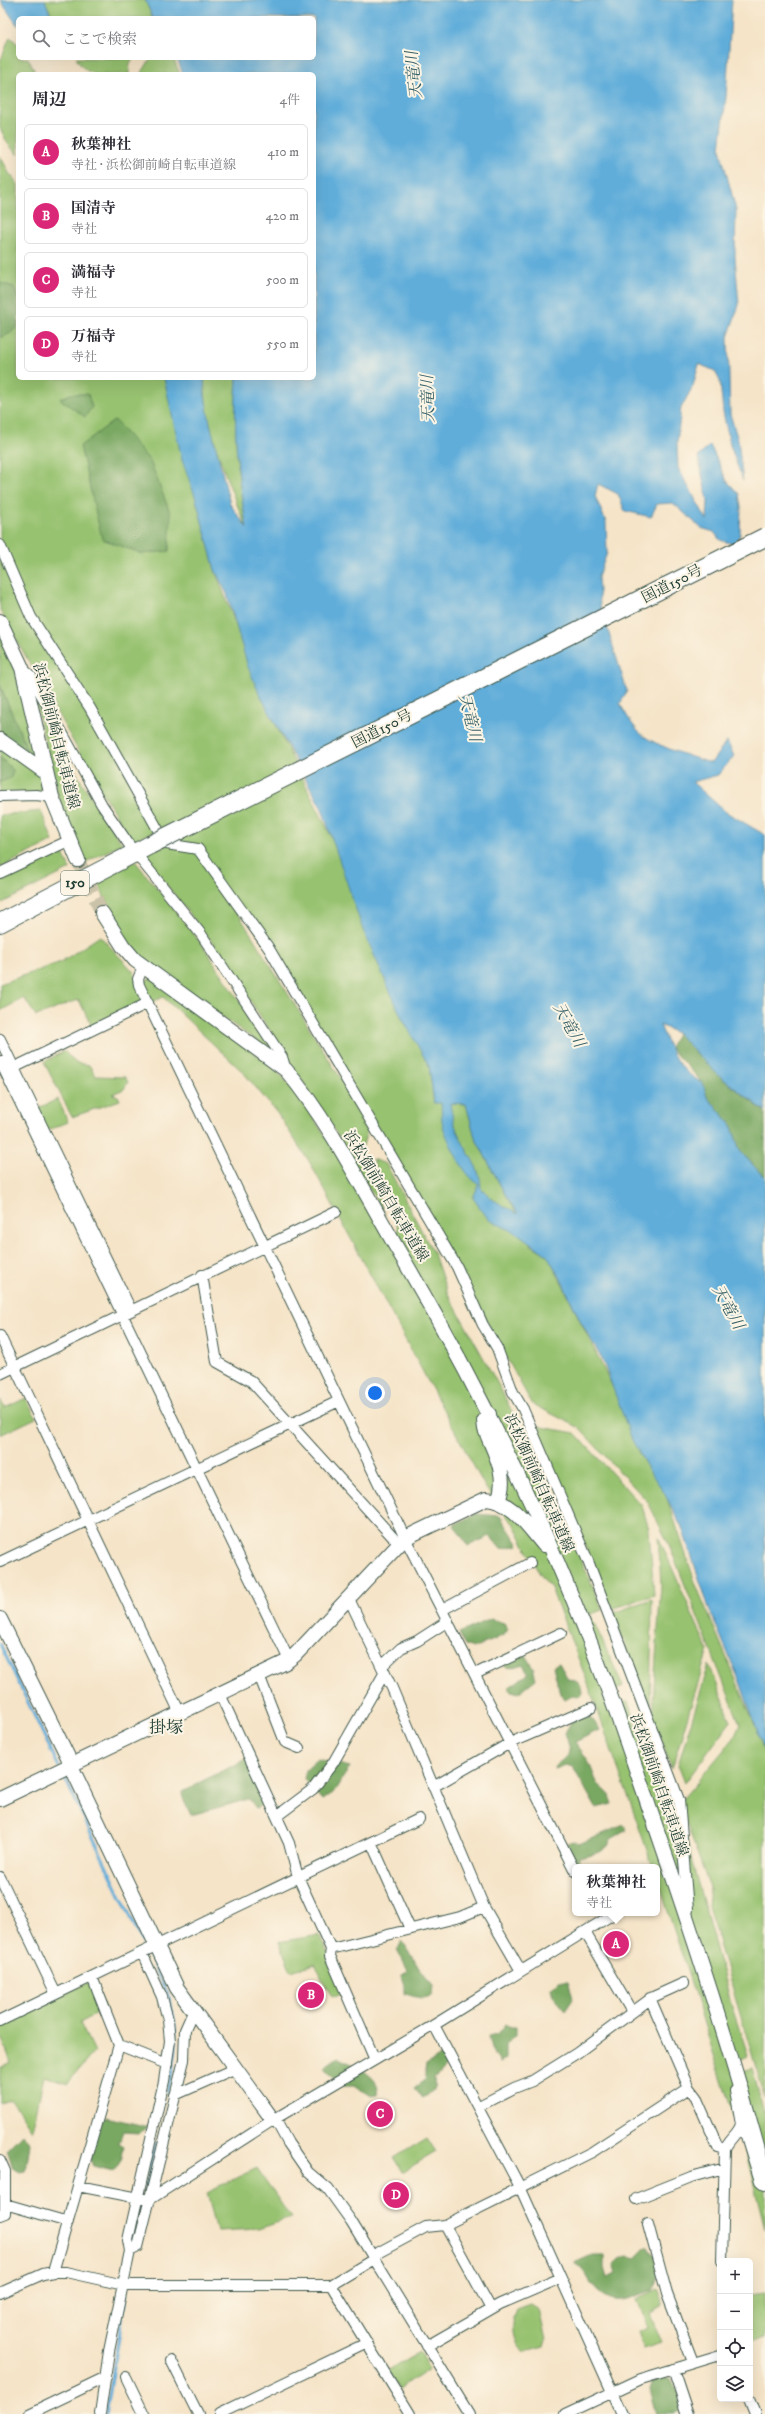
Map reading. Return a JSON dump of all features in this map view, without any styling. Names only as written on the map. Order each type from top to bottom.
[{"type":"highway","name":"国道150号","points":[[0,923],[142,848],[765,537]]},
{"type":"main road","name":"浜松御前崎自転車道線","points":[[0,621],[22,668],[52,797],[68,841],[78,860]]},
{"type":"main road","points":[[0,740],[45,772]]},
{"type":"main road","name":"浜松御前崎自転車道線","points":[[102,913],[123,946],[143,967],[286,1070],[309,1100],[341,1151],[426,1297],[488,1414],[552,1553],[606,1682],[690,1926],[736,2070],[765,2176]]},
{"type":"main road","points":[[488,1414],[484,1421],[485,1429],[502,1475],[504,1485],[498,1501]]},
{"type":"main road","points":[[0,1799],[289,1660],[402,1541],[486,1499],[498,1501],[514,1510],[552,1553]]},
{"type":"main road","points":[[0,1619],[68,1757],[70,1766],[177,1988],[193,2012],[274,2119]]},
{"type":"street","points":[[0,546],[31,617],[90,708],[166,844],[198,849],[268,947],[457,1267],[484,1325],[497,1348],[513,1392],[523,1409],[588,1561],[679,1800],[690,1926]]},
{"type":"street","points":[[22,668],[31,676],[102,805],[142,848],[230,975],[282,1057],[286,1070]]},
{"type":"street","points":[[0,796],[36,795],[52,797]]},
{"type":"street","points":[[0,873],[68,841]]},
{"type":"street","points":[[143,967],[138,979],[148,1003],[339,1401],[402,1541],[448,1621],[572,1865]]},
{"type":"street","points":[[6,1071],[148,1003]]},
{"type":"street","points":[[0,1039],[6,1071]]},
{"type":"street","points":[[0,1061],[126,1312],[197,1469],[289,1660]]},
{"type":"street","points":[[0,1374],[264,1245],[336,1212]]},
{"type":"street","points":[[202,1275],[217,1362],[251,1381],[402,1541]]},
{"type":"street","points":[[0,1336],[180,1713]]},
{"type":"street","points":[[0,1562],[339,1401]]},
{"type":"street","points":[[442,1610],[530,1563]]},
{"type":"street","points":[[348,1599],[383,1669],[484,1907],[521,1971]]},
{"type":"street","points":[[276,1816],[313,1789],[333,1763],[383,1669],[401,1648],[417,1641],[448,1621]]},
{"type":"street","points":[[475,1674],[561,1633]]},
{"type":"street","points":[[259,1675],[285,1742],[299,1748]]},
{"type":"street","points":[[220,1694],[289,1843],[298,1877],[331,1949],[330,1956],[375,2060]]},
{"type":"street","points":[[433,1787],[510,1743],[591,1708]]},
{"type":"street","points":[[0,2021],[142,1954],[419,1819]]},
{"type":"street","points":[[371,1842],[410,1929]]},
{"type":"street","points":[[0,1877],[56,1994]]},
{"type":"street","points":[[331,1949],[460,1917],[484,1907]]},
{"type":"street","points":[[78,2186],[149,2200],[274,2119],[434,2025],[585,1932],[599,1918]]},
{"type":"street","points":[[585,1932],[632,2012]]},
{"type":"street","points":[[100,2414],[130,2251],[128,2240],[136,2198],[167,2064],[170,2041],[168,2020],[162,1997],[142,1954]]},
{"type":"street","points":[[53,2272],[119,2045],[92,1977]]},
{"type":"street","points":[[479,2106],[514,2088],[532,2081],[577,2054],[650,1998],[684,1983]]},
{"type":"street","points":[[650,1998],[689,2088],[696,2097],[718,2147],[725,2149]]},
{"type":"street","points":[[130,2251],[138,2247],[184,2060],[185,2030],[193,2012]]},
{"type":"street","points":[[434,2025],[479,2106],[520,2187],[622,2414]]},
{"type":"street","points":[[119,2045],[167,2064]]},
{"type":"street","points":[[175,2095],[236,2068]]},
{"type":"street","points":[[722,2258],[725,2149],[727,2142],[740,2128],[741,2119],[733,2079],[736,2070]]},
{"type":"street","points":[[0,2294],[43,2274],[53,2272],[66,2272],[124,2285],[331,2285],[426,2227],[445,2225],[592,2152],[689,2088]]},
{"type":"street","points":[[274,2119],[308,2172],[328,2189],[373,2258],[469,2414]]},
{"type":"street","points":[[740,2128],[746,2136],[760,2181],[765,2185]]},
{"type":"street","points":[[0,2160],[5,2171],[5,2213],[0,2215]]},
{"type":"street","points":[[636,2199],[691,2177],[724,2168]]},
{"type":"street","points":[[5,2204],[68,2222]]},
{"type":"street","points":[[648,2224],[667,2294],[693,2362]]},
{"type":"street","points":[[445,2225],[491,2309]]},
{"type":"street","points":[[427,2346],[491,2309],[561,2278]]},
{"type":"street","points":[[331,2285],[410,2414]]},
{"type":"street","points":[[219,2414],[366,2343]]},
{"type":"street","points":[[566,2414],[612,2391],[717,2355]]},
{"type":"street","points":[[171,2360],[198,2414]]},
{"type":"street","points":[[673,2369],[688,2414]]},
{"type":"street","points":[[29,2414],[106,2377]]},
{"type":"street","points":[[126,2377],[144,2414]]},
{"type":"street","points":[[750,2402],[755,2414]]},
{"type":"green space","points":[[44,0],[145,0],[152,16],[53,16]]},
{"type":"green space","points":[[10,37],[16,42],[16,60],[29,60],[35,72],[16,72],[16,153],[8,144],[0,128],[0,62]]},
{"type":"green space","points":[[77,60],[132,60],[130,63],[129,72],[90,72]]},
{"type":"green space","points":[[150,60],[174,60],[179,72],[142,72]]},
{"type":"green space","points":[[0,155],[9,173],[16,182],[16,380],[165,380],[215,570],[267,707],[334,842],[429,1066],[434,1102],[466,1104],[475,1137],[506,1196],[519,1215],[531,1245],[548,1255],[667,1498],[696,1585],[760,1737],[765,1758],[765,2098],[708,1906],[710,1889],[711,1891],[679,1803],[734,1738],[740,1724],[670,1547],[648,1502],[578,1427],[532,1404],[449,1253],[262,939],[216,878],[369,1124],[361,1152],[385,1215],[336,1133],[215,946],[143,855],[158,830],[132,841],[95,781],[0,610]]},
{"type":"green space","points":[[0,283],[14,287],[16,294],[16,327],[9,334],[0,338]]},
{"type":"green space","points":[[204,380],[237,380],[235,416],[238,473],[247,529],[225,474],[213,437]]},
{"type":"green space","points":[[70,394],[88,394],[92,407],[85,417],[60,399]]},
{"type":"green space","points":[[115,420],[150,461],[171,515],[169,551],[142,554],[102,539],[80,446]]},
{"type":"green space","points":[[0,630],[12,654],[34,747],[31,758],[0,685]]},
{"type":"green space","points":[[0,685],[29,754],[0,734]]},
{"type":"green space","points":[[32,689],[79,778],[122,844],[84,863],[61,807]]},
{"type":"green space","points":[[0,739],[40,768],[48,797],[0,797]]},
{"type":"green space","points":[[0,757],[13,770],[11,778],[0,782]]},
{"type":"green space","points":[[41,811],[53,841],[0,868],[0,815]]},
{"type":"green space","points":[[61,849],[70,869],[0,904],[0,878]]},
{"type":"green space","points":[[135,861],[201,943],[275,1054],[146,963],[120,933],[97,881]]},
{"type":"green space","points":[[100,936],[133,971],[139,984],[151,978],[268,1063],[290,1085],[396,1237],[398,1227],[372,1159],[386,1164],[434,1254],[447,1292],[499,1386],[543,1473],[603,1610],[590,1614],[623,1686],[614,1691],[619,1703],[628,1702],[679,1843],[687,1843],[731,2004],[748,2056],[739,2060],[742,2071],[752,2068],[765,2116],[765,2229],[747,2158],[660,1886],[660,1864],[652,1864],[587,1681],[551,1588],[540,1574],[513,1523],[500,1510],[484,1485],[309,1161],[277,1113],[243,1072],[163,997],[93,1029],[79,1000],[36,1016],[24,998],[0,1011],[0,984],[61,962]]},
{"type":"green space","points":[[677,1033],[718,1075],[765,1112],[765,1178],[740,1151],[731,1124],[707,1097],[703,1083],[670,1048]]},
{"type":"green space","points":[[64,1051],[76,1063],[89,1065],[96,1076],[125,1077],[128,1082],[124,1089],[112,1094],[118,1096],[120,1100],[72,1117],[44,1062]]},
{"type":"green space","points":[[58,1099],[68,1122],[44,1132],[34,1110]]},
{"type":"green space","points":[[26,1398],[36,1418],[0,1435],[0,1400],[5,1408]]},
{"type":"green space","points":[[536,1426],[575,1433],[642,1506],[649,1529],[654,1595],[611,1609]]},
{"type":"green space","points":[[476,1514],[500,1516],[519,1545],[501,1549],[490,1536],[468,1546],[454,1525]]},
{"type":"green space","points":[[658,1536],[708,1650],[672,1768],[652,1716],[661,1585]]},
{"type":"green space","points":[[652,1599],[650,1711],[613,1613]]},
{"type":"green space","points":[[491,1619],[504,1623],[508,1629],[505,1634],[473,1648],[465,1645],[459,1633]]},
{"type":"green space","points":[[525,1655],[533,1668],[536,1679],[518,1693],[508,1688],[528,1674],[523,1664],[510,1668],[504,1666],[506,1662]]},
{"type":"green space","points":[[559,1663],[568,1679],[577,1682],[580,1685],[582,1693],[580,1696],[573,1696],[565,1699],[560,1694],[553,1666]]},
{"type":"green space","points":[[709,1664],[731,1721],[685,1783],[678,1765]]},
{"type":"green space","points":[[575,1715],[587,1716],[595,1722],[599,1730],[575,1742],[588,1760],[597,1783],[608,1793],[612,1804],[596,1808],[573,1767],[566,1765],[555,1769],[556,1765],[565,1758],[569,1752],[565,1733]]},
{"type":"green space","points":[[249,1758],[269,1801],[256,1808],[249,1799],[191,1815],[184,1801],[182,1791]]},
{"type":"green space","points":[[318,1759],[350,1767],[333,1793],[322,1800],[304,1779],[306,1770]]},
{"type":"green space","points":[[623,1825],[627,1830],[611,1839],[608,1846],[600,1852],[579,1857],[578,1864],[576,1864],[569,1851],[568,1843],[574,1841],[579,1844]]},
{"type":"green space","points":[[319,1935],[346,1991],[332,1997],[314,1964],[291,1971],[279,1942]]},
{"type":"green space","points":[[401,1941],[406,1946],[420,1970],[433,1985],[432,1994],[426,1998],[404,1994],[404,1985],[401,1976],[408,1971],[397,1949]]},
{"type":"green space","points":[[93,1980],[105,2009],[80,2023],[94,2052],[68,2083],[44,2076],[32,2131],[11,2099],[0,2104],[0,2067],[11,2062],[0,2034],[0,2026]]},
{"type":"green space","points":[[558,1981],[568,1982],[573,1998],[565,2010],[553,1996],[551,1988]]},
{"type":"green space","points":[[505,2024],[510,2027],[516,2027],[516,2035],[506,2045],[506,2059],[500,2063],[491,2049],[488,2036],[497,2034]]},
{"type":"green space","points":[[451,2056],[448,2065],[434,2079],[434,2089],[423,2098],[414,2088],[426,2079],[426,2064],[439,2057]]},
{"type":"green space","points":[[338,2057],[371,2076],[378,2088],[378,2094],[370,2095],[356,2086],[343,2086],[324,2067]]},
{"type":"green space","points":[[106,2117],[149,2127],[139,2133],[123,2132],[119,2143],[124,2146],[122,2157],[120,2163],[113,2171],[93,2166],[90,2159],[97,2123]]},
{"type":"green space","points":[[22,2134],[30,2142],[26,2171],[20,2172],[13,2168],[7,2149]]},
{"type":"green space","points":[[427,2138],[436,2152],[402,2172],[394,2158]]},
{"type":"green space","points":[[257,2168],[291,2218],[258,2229],[217,2231],[207,2193]]},
{"type":"green space","points":[[647,2246],[652,2251],[659,2266],[656,2283],[653,2290],[627,2299],[613,2300],[607,2297],[592,2284],[582,2270],[574,2263],[592,2255],[604,2255],[604,2268],[607,2278],[617,2274],[614,2264],[619,2260],[626,2256],[635,2258]]},
{"type":"green space","points":[[658,2289],[664,2305],[650,2313],[662,2343],[644,2349],[638,2332],[648,2328],[637,2299]]},
{"type":"green space","points":[[765,2293],[765,2338],[753,2341],[753,2330],[753,2295]]},
{"type":"green space","points":[[531,2305],[539,2310],[546,2340],[544,2347],[525,2352],[520,2348],[514,2339],[513,2322],[517,2310]]},
{"type":"green space","points":[[419,2352],[429,2369],[399,2389],[387,2371]]},
{"type":"green space","points":[[661,2377],[671,2380],[685,2406],[676,2414],[657,2414],[650,2389],[652,2382]]},
{"type":"water","points":[[0,0],[45,0],[51,16],[16,16],[16,23]]},
{"type":"water","name":"天竜川","points":[[145,0],[732,0],[726,97],[720,149],[736,210],[735,257],[739,305],[728,337],[730,414],[738,440],[743,481],[730,445],[723,412],[720,381],[715,371],[699,364],[693,386],[681,408],[677,443],[678,468],[707,520],[708,501],[698,457],[710,445],[727,481],[739,494],[741,507],[740,535],[733,544],[720,540],[714,532],[701,528],[673,503],[657,504],[651,517],[625,511],[618,494],[598,484],[595,496],[606,522],[607,553],[598,577],[600,605],[627,691],[620,704],[632,724],[643,735],[661,745],[683,754],[711,763],[727,741],[734,756],[718,775],[692,782],[726,812],[765,835],[765,1111],[718,1075],[677,1033],[660,1025],[671,1051],[681,1066],[694,1078],[703,1083],[707,1097],[731,1124],[740,1151],[765,1178],[765,1752],[740,1682],[710,1611],[681,1525],[662,1489],[648,1469],[632,1440],[603,1361],[580,1320],[560,1277],[547,1255],[517,1233],[489,1220],[473,1198],[479,1184],[473,1180],[462,1167],[445,1133],[442,1123],[441,1103],[434,1103],[429,1066],[401,1016],[363,930],[322,809],[259,693],[248,667],[227,594],[215,570],[196,499],[182,460],[164,380],[204,380],[205,396],[210,423],[230,504],[247,528],[238,472],[235,416],[237,380],[316,380],[316,72],[182,72],[178,60],[316,60],[316,16],[152,16]],"holes":[[[450,1103],[466,1104],[475,1137],[506,1196],[518,1214],[492,1199],[481,1188],[477,1169],[455,1126]]]},
{"type":"waterway","points":[[0,1644],[59,1767]]},
{"type":"waterway","points":[[63,1774],[170,2000],[175,2025],[176,2046],[167,2092]]},
{"type":"waterway","points":[[135,2241],[155,2144]]},
{"type":"waterway","points":[[106,2414],[126,2295]]},
{"type":"tunnel","points":[[78,860],[102,913]]},
{"type":"place","name":"秋葉神社","points":[[616,1944]]},
{"type":"place","name":"国清寺","points":[[311,1995]]},
{"type":"place","name":"満福寺","points":[[380,2114]]},
{"type":"place","name":"万福寺","points":[[396,2195]]},
{"type":"district","name":"掛塚","points":[[166,1728]]}]
